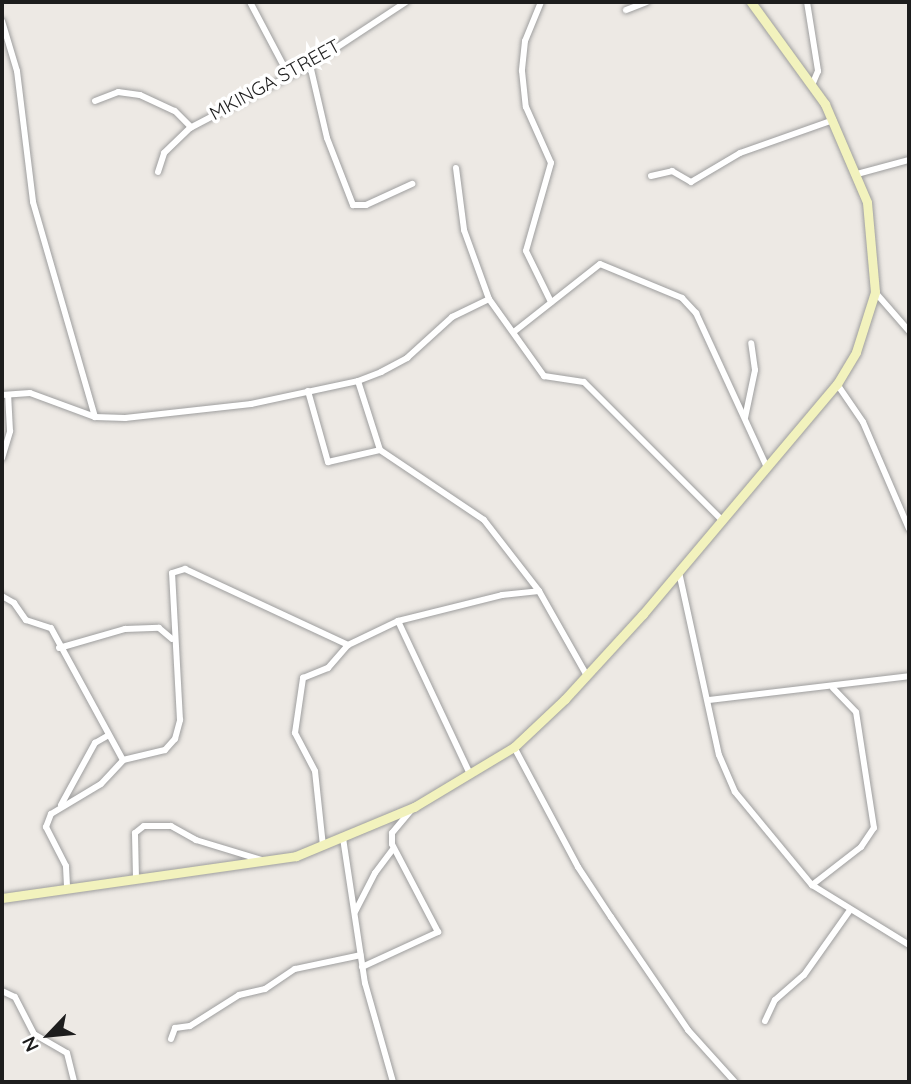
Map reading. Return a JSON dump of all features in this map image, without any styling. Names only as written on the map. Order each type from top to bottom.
[{"type":"street","points":[[250,2],[288,74]]},
{"type":"street","name":"MKINGA STREET","points":[[158,172],[164,153],[191,127],[288,74],[310,65],[406,2]]},
{"type":"street","points":[[541,2],[525,41],[522,71],[526,107],[551,163],[526,251],[551,302]]},
{"type":"street","points":[[626,10],[648,2]]},
{"type":"street","points":[[2,898],[66,886],[270,863],[323,846],[414,807],[514,747],[587,676],[679,572],[720,518],[837,384],[856,352],[875,292],[875,250],[867,202],[833,120],[813,83],[751,2]]},
{"type":"street","points":[[807,2],[818,71],[813,83]]},
{"type":"street","points":[[2,21],[17,71],[33,202],[95,417]]},
{"type":"street","points":[[310,65],[327,138],[353,205],[366,205],[412,184]]},
{"type":"street","points":[[95,100],[118,92],[140,94],[175,111],[191,127]]},
{"type":"street","points":[[651,176],[672,171],[691,182],[740,153],[833,120]]},
{"type":"street","points":[[857,174],[909,160]]},
{"type":"street","points":[[456,168],[464,230],[489,299],[515,331],[544,376],[584,382],[720,518]]},
{"type":"street","points":[[515,331],[600,264],[682,298],[696,313],[766,464]]},
{"type":"street","points":[[875,292],[909,332]]},
{"type":"street","points":[[2,458],[10,431],[5,395],[30,393],[95,417],[125,418],[251,404],[358,382],[407,358],[452,317],[489,299]]},
{"type":"street","points":[[744,420],[755,370],[751,343]]},
{"type":"street","points":[[358,382],[380,450],[470,508],[539,591],[587,676]]},
{"type":"street","points":[[837,384],[863,422],[909,528]]},
{"type":"street","points":[[309,391],[328,462],[380,450]]},
{"type":"street","points":[[66,886],[66,866],[46,827],[47,819],[60,807],[101,784],[123,761],[165,750],[175,739],[180,719],[173,641],[172,573],[185,569],[348,645]]},
{"type":"street","points":[[679,572],[719,755],[735,792],[812,885],[909,945]]},
{"type":"street","points":[[323,846],[315,771],[295,733],[303,678],[328,668],[348,645],[398,621],[502,594],[539,591]]},
{"type":"street","points":[[2,596],[14,603],[26,620],[51,628],[59,648],[123,761]]},
{"type":"street","points":[[398,621],[470,774]]},
{"type":"street","points":[[59,648],[107,631],[152,627],[167,631],[173,641]]},
{"type":"street","points":[[709,700],[834,688],[909,676]]},
{"type":"street","points":[[812,885],[861,847],[874,828],[856,712],[834,688]]},
{"type":"street","points":[[60,807],[95,743],[107,736]]},
{"type":"street","points":[[514,747],[578,867],[688,1030],[735,1082]]},
{"type":"street","points":[[362,967],[438,932],[393,849],[392,833],[414,807]]},
{"type":"street","points":[[136,878],[135,833],[144,826],[171,826],[196,840],[270,863]]},
{"type":"street","points":[[343,838],[362,967],[393,1082]]},
{"type":"street","points":[[355,912],[393,849]]},
{"type":"street","points":[[765,1021],[775,1000],[804,975],[850,910]]},
{"type":"street","points":[[170,1038],[175,1028],[190,1026],[239,995],[265,989],[295,969],[361,955]]},
{"type":"street","points":[[2,990],[15,997],[34,1034],[67,1053],[74,1082]]}]
